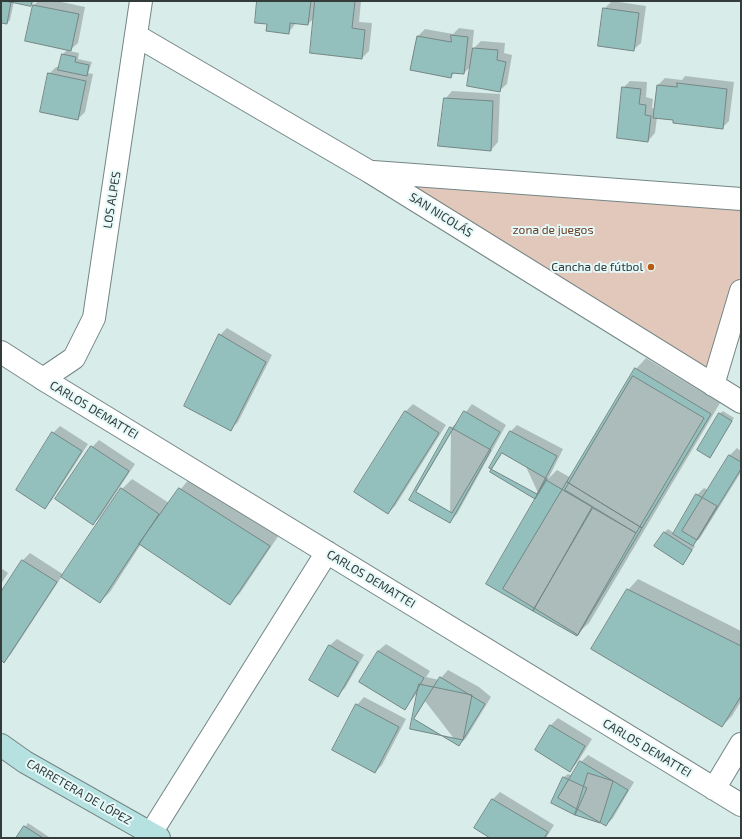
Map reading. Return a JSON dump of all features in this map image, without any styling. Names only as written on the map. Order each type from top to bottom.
[{"type":"main road","name":"CARRETERA DE LÓPEZ","points":[[1,745],[25,762],[155,836]]},
{"type":"street","name":"LOS ALPES","points":[[43,379],[74,358],[94,318],[141,1]]},
{"type":"street","name":"SAN NICOLÁS","points":[[137,36],[370,172],[741,402]]},
{"type":"street","points":[[370,172],[741,199]]},
{"type":"street","points":[[713,385],[741,292]]},
{"type":"street","name":"CARLOS DEMATTEI","points":[[1,352],[741,806]]},
{"type":"street","points":[[155,836],[327,552]]},
{"type":"street","points":[[714,789],[741,744]]},
{"type":"green space","name":"zona de juegos","points":[[386,177],[741,203],[741,274],[710,375]]},
{"type":"building","points":[[1,1],[11,2],[7,24],[1,23]]},
{"type":"building","points":[[6,1],[32,1],[31,6]]},
{"type":"building","points":[[257,1],[311,1],[308,25],[290,23],[289,34],[266,31],[267,24],[255,23]]},
{"type":"building","points":[[315,1],[355,1],[352,28],[365,30],[362,59],[310,53]]},
{"type":"building","points":[[33,5],[79,14],[71,51],[25,41]]},
{"type":"building","points":[[603,8],[639,13],[634,51],[598,46]]},
{"type":"building","points":[[451,35],[468,37],[464,74],[452,73],[451,78],[410,70],[417,36],[451,42]]},
{"type":"building","points":[[473,48],[498,50],[497,60],[506,62],[500,92],[467,86]]},
{"type":"building","points":[[62,54],[76,57],[75,62],[89,65],[87,76],[58,70]]},
{"type":"building","points":[[48,73],[86,81],[78,120],[40,112]]},
{"type":"building","points":[[677,83],[727,89],[723,129],[673,123],[673,120],[653,118],[657,85],[677,87]]},
{"type":"building","points":[[622,87],[641,89],[639,104],[646,105],[645,115],[651,116],[648,142],[617,138]]},
{"type":"building","points":[[444,98],[493,101],[491,151],[438,146]]},
{"type":"building","points":[[219,334],[266,362],[231,431],[184,406]]},
{"type":"building","points":[[635,368],[711,414],[642,528],[567,482]]},
{"type":"building","points":[[633,376],[704,418],[636,533],[565,490]]},
{"type":"building","points":[[405,411],[439,433],[388,514],[354,492]]},
{"type":"building","points":[[464,411],[500,432],[452,513],[416,492]]},
{"type":"building","points":[[719,413],[732,421],[710,458],[697,450]]},
{"type":"building","points":[[450,427],[491,450],[450,523],[409,500]]},
{"type":"building","points":[[510,431],[557,456],[537,494],[489,468]]},
{"type":"building","points":[[52,432],[82,451],[45,509],[16,490]]},
{"type":"building","points":[[91,446],[129,471],[93,525],[55,499]]},
{"type":"building","points":[[502,453],[547,479],[535,499],[490,472]]},
{"type":"building","points":[[729,455],[741,462],[741,469],[697,540],[682,531]]},
{"type":"building","points":[[546,480],[592,507],[533,611],[486,584]]},
{"type":"building","points":[[567,482],[642,528],[578,635],[503,589]]},
{"type":"building","points":[[121,488],[159,514],[100,603],[61,577]]},
{"type":"building","points":[[179,488],[270,546],[230,605],[139,544]]},
{"type":"building","points":[[696,494],[717,506],[693,546],[673,534]]},
{"type":"building","points":[[593,508],[636,533],[577,636],[533,611]]},
{"type":"building","points":[[664,532],[692,550],[683,565],[654,546]]},
{"type":"building","points":[[22,560],[57,582],[4,663],[1,660],[1,592]]},
{"type":"building","points":[[627,589],[741,646],[741,696],[722,727],[591,649]]},
{"type":"building","points":[[329,645],[358,662],[338,697],[309,680]]},
{"type":"building","points":[[378,651],[424,678],[405,710],[359,682]]},
{"type":"building","points":[[440,677],[485,704],[459,746],[414,719]]},
{"type":"building","points":[[419,684],[472,695],[463,740],[410,729]]},
{"type":"building","points":[[356,704],[399,727],[375,773],[332,750]]},
{"type":"building","points":[[550,725],[585,746],[570,772],[535,750]]},
{"type":"building","points":[[580,761],[628,790],[606,826],[558,798]]},
{"type":"building","points":[[588,773],[613,781],[600,823],[575,815]]},
{"type":"building","points":[[563,777],[587,788],[575,815],[551,803]]},
{"type":"building","points":[[492,799],[548,832],[544,838],[490,838],[474,828]]},
{"type":"building","points":[[24,826],[43,838],[16,838]]},
{"type":"place","name":"Cancha de fútbol","points":[[651,267]]}]
